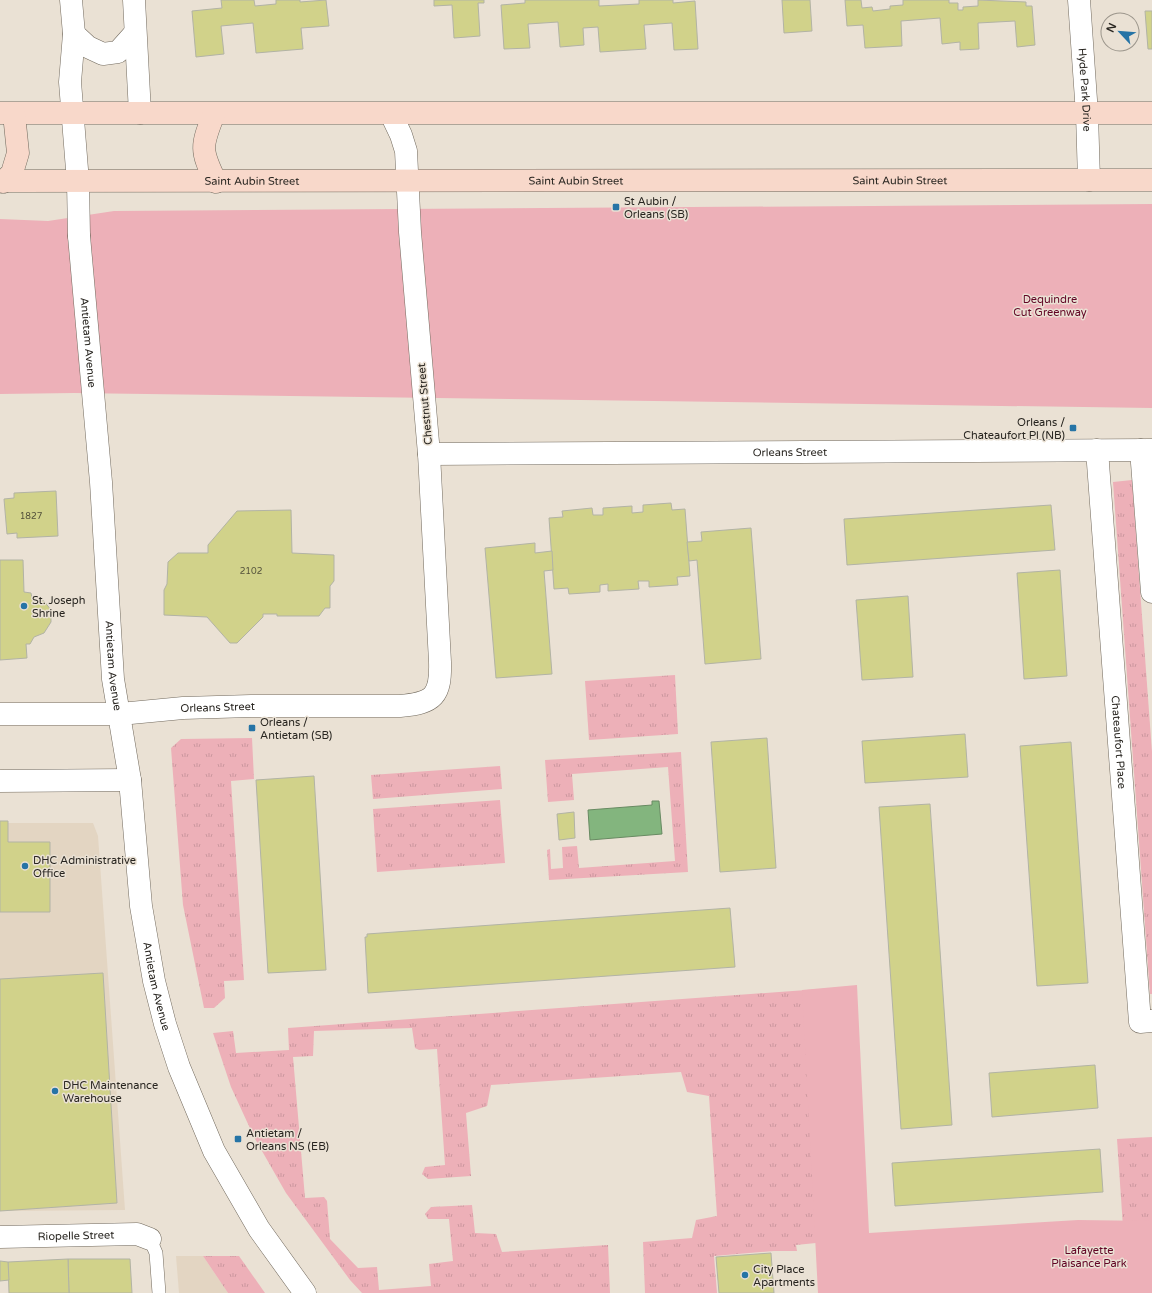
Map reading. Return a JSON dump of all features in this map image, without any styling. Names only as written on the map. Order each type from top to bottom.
[{"type":"main road","points":[[1,182],[12,173],[18,153],[7,113],[1152,113]]},
{"type":"main road","points":[[214,114],[203,148],[205,161],[216,182]]},
{"type":"main road","name":"Saint Aubin Street","points":[[1,182],[1152,180]]},
{"type":"street","name":"Antietam Avenue","points":[[71,0],[74,34],[70,82],[78,182],[79,236],[101,482],[113,679],[130,780],[139,884],[152,973],[165,1024],[179,1067],[211,1144],[236,1191],[259,1229],[305,1293]]},
{"type":"street","points":[[134,0],[140,114]]},
{"type":"street","name":"Hyde Park Drive","points":[[1079,0],[1087,114],[1089,180]]},
{"type":"street","points":[[74,34],[88,47],[103,54],[118,52],[135,33]]},
{"type":"street","name":"Chestnut Street","points":[[391,114],[401,134],[406,151],[410,232],[429,454],[441,680],[434,696]]},
{"type":"street","name":"Chateaufort Place","points":[[1097,450],[1140,1022],[1152,1022]]},
{"type":"street","points":[[1147,450],[1152,592]]},
{"type":"street","name":"Orleans Street","points":[[429,454],[1147,450]]},
{"type":"street","name":"Orleans Street","points":[[0,714],[120,714],[183,708],[251,706],[400,706],[419,705],[434,696]]},
{"type":"street","points":[[0,782],[130,780]]},
{"type":"street","name":"Riopelle Street","points":[[0,1237],[137,1234],[150,1239]]},
{"type":"lane","points":[[150,1239],[156,1253],[158,1293]]},
{"type":"shaded area","points":[[652,801],[659,801],[662,834],[590,840],[588,810],[652,805]]},
{"type":"shaded area","points":[[0,823],[93,823],[98,836],[125,1210],[0,1211]]},
{"type":"shaded area","points":[[176,1256],[203,1256],[228,1293],[179,1293]]},
{"type":"green space","name":"Dequindre Cut Greenway","points":[[1152,204],[1152,408],[74,393],[0,394],[0,219],[48,221],[114,211]]},
{"type":"green space","points":[[1132,480],[1152,752],[1152,994],[1150,994],[1113,482]]},
{"type":"green space","points":[[675,675],[678,734],[589,740],[585,681]]},
{"type":"green space","points":[[252,738],[254,779],[231,781],[244,980],[224,981],[225,998],[214,1008],[204,1008],[183,905],[171,748],[181,739]]},
{"type":"green space","points":[[681,752],[688,872],[549,880],[547,850],[550,849],[551,869],[563,868],[562,847],[577,846],[579,868],[675,861],[668,767],[572,774],[574,800],[548,802],[545,760]]},
{"type":"green space","points":[[500,766],[502,789],[373,799],[371,775]]},
{"type":"green space","points":[[500,800],[505,863],[377,872],[373,809]]},
{"type":"green space","name":"Lafayette Plaisance Park","points":[[857,985],[869,1233],[1078,1220],[1152,1221],[1152,1293],[818,1293],[802,990]]},
{"type":"green space","points":[[820,989],[826,1242],[796,1245],[797,1251],[774,1251],[714,1256],[717,1293],[645,1293],[643,1242],[692,1238],[696,1220],[717,1216],[709,1096],[687,1092],[681,1072],[491,1085],[487,1106],[466,1113],[471,1176],[428,1179],[422,1174],[425,1167],[445,1165],[437,1049],[419,1050],[415,1048],[412,1028],[314,1031],[313,1056],[293,1057],[305,1198],[324,1197],[327,1201],[330,1239],[358,1268],[377,1267],[379,1290],[431,1286],[429,1264],[453,1261],[449,1219],[428,1219],[425,1214],[431,1207],[472,1205],[475,1233],[496,1234],[502,1252],[608,1245],[610,1293],[362,1293],[350,1280],[286,1193],[254,1137],[231,1087],[213,1033],[233,1031],[236,1053],[289,1050],[288,1028]]},
{"type":"green space","points":[[1152,1137],[1152,1227],[1123,1227],[1117,1139]]},
{"type":"green space","points":[[203,1256],[239,1256],[265,1293],[228,1293]]},
{"type":"building","points":[[221,0],[254,0],[255,6],[276,4],[276,0],[300,0],[300,2],[326,0],[329,26],[301,28],[303,49],[256,53],[253,23],[221,26],[224,54],[196,57],[192,11],[222,8]]},
{"type":"building","points":[[434,0],[484,0],[484,3],[478,3],[480,36],[454,38],[452,5],[434,6]]},
{"type":"building","points":[[525,0],[599,0],[599,6],[639,4],[639,0],[673,0],[673,3],[695,1],[698,49],[674,50],[672,23],[644,25],[646,49],[600,52],[598,27],[583,28],[584,45],[560,47],[558,22],[528,24],[530,48],[504,49],[501,5],[525,3]]},
{"type":"building","points":[[782,0],[810,0],[812,31],[784,33]]},
{"type":"building","points":[[845,0],[861,0],[862,8],[872,7],[873,11],[890,9],[890,6],[903,5],[903,0],[949,0],[949,3],[958,3],[958,10],[963,10],[963,7],[978,6],[978,0],[1026,2],[1026,6],[1032,6],[1035,45],[1017,47],[1015,21],[978,23],[979,49],[960,50],[960,42],[942,44],[940,18],[901,21],[902,46],[865,48],[863,25],[847,26]]},
{"type":"building","points":[[1145,11],[1152,11],[1152,49],[1148,49]]},
{"type":"building","points":[[56,491],[58,536],[17,538],[17,533],[7,534],[4,499],[14,498],[14,493]]},
{"type":"building","points":[[671,503],[672,510],[685,509],[690,576],[677,577],[678,585],[649,587],[649,581],[638,581],[639,589],[608,591],[608,584],[600,585],[600,592],[569,594],[568,588],[554,589],[549,518],[563,517],[562,511],[592,508],[593,515],[603,515],[603,508],[632,506],[632,513],[643,512],[643,505]]},
{"type":"building","points":[[1051,505],[1055,550],[847,565],[844,519]]},
{"type":"building","points":[[291,510],[292,553],[334,555],[334,581],[330,586],[330,608],[325,608],[319,616],[277,616],[277,614],[263,614],[263,617],[237,643],[230,643],[207,617],[164,615],[164,590],[167,584],[168,562],[178,553],[208,553],[208,545],[237,511]]},
{"type":"building","points":[[751,528],[761,659],[705,664],[697,560],[689,561],[687,542],[702,541],[701,532]]},
{"type":"building","points":[[535,543],[535,553],[552,551],[553,570],[544,571],[552,674],[496,678],[485,548]]},
{"type":"building","name":"St. Joseph Shrine","points":[[0,560],[23,560],[24,592],[31,593],[32,598],[44,601],[51,610],[51,622],[44,633],[34,637],[30,644],[26,644],[27,658],[0,660]]},
{"type":"building","points":[[1060,570],[1067,676],[1024,679],[1017,573]]},
{"type":"building","points":[[908,596],[913,677],[862,680],[856,600]]},
{"type":"building","points":[[965,734],[968,777],[865,783],[862,741]]},
{"type":"building","points":[[767,738],[776,868],[720,872],[711,742]]},
{"type":"building","points":[[1071,742],[1088,983],[1037,986],[1020,746]]},
{"type":"building","points":[[314,776],[326,970],[268,973],[256,780]]},
{"type":"building","points":[[930,804],[952,1125],[901,1129],[879,807]]},
{"type":"building","points":[[574,812],[575,838],[559,840],[557,814]]},
{"type":"building","name":"DHC Administrative Office","points":[[0,821],[8,821],[8,842],[50,842],[50,912],[0,912]]},
{"type":"building","points":[[730,908],[735,967],[368,993],[365,937],[367,937],[367,934]]},
{"type":"building","name":"DHC Maintenance Warehouse","points":[[103,973],[117,1203],[0,1211],[0,979]]},
{"type":"building","points":[[1095,1065],[1098,1108],[992,1117],[989,1073]]},
{"type":"building","points":[[1100,1149],[1103,1192],[895,1206],[892,1163]]},
{"type":"building","name":"City Place Apartments","points":[[771,1253],[774,1293],[719,1293],[716,1257]]},
{"type":"building","points":[[68,1259],[130,1259],[132,1293],[69,1293]]},
{"type":"building","points":[[68,1259],[69,1293],[9,1293],[8,1262]]},
{"type":"building","points":[[0,1261],[8,1262],[9,1280],[0,1281]]},
{"type":"place","name":"St Aubin / Orleans (SB)","points":[[616,207]]},
{"type":"place","name":"Orleans / Chateaufort Pl (NB)","points":[[1073,428]]},
{"type":"place","name":"St. Joseph Shrine","points":[[24,606]]},
{"type":"place","name":"Orleans / Antietam (SB)","points":[[252,728]]},
{"type":"place","name":"DHC Administrative Office","points":[[25,866]]},
{"type":"place","name":"DHC Maintenance Warehouse","points":[[55,1091]]},
{"type":"place","name":"Antietam / Orleans NS (EB)","points":[[238,1139]]},
{"type":"place","name":"City Place Apartments","points":[[745,1275]]}]
